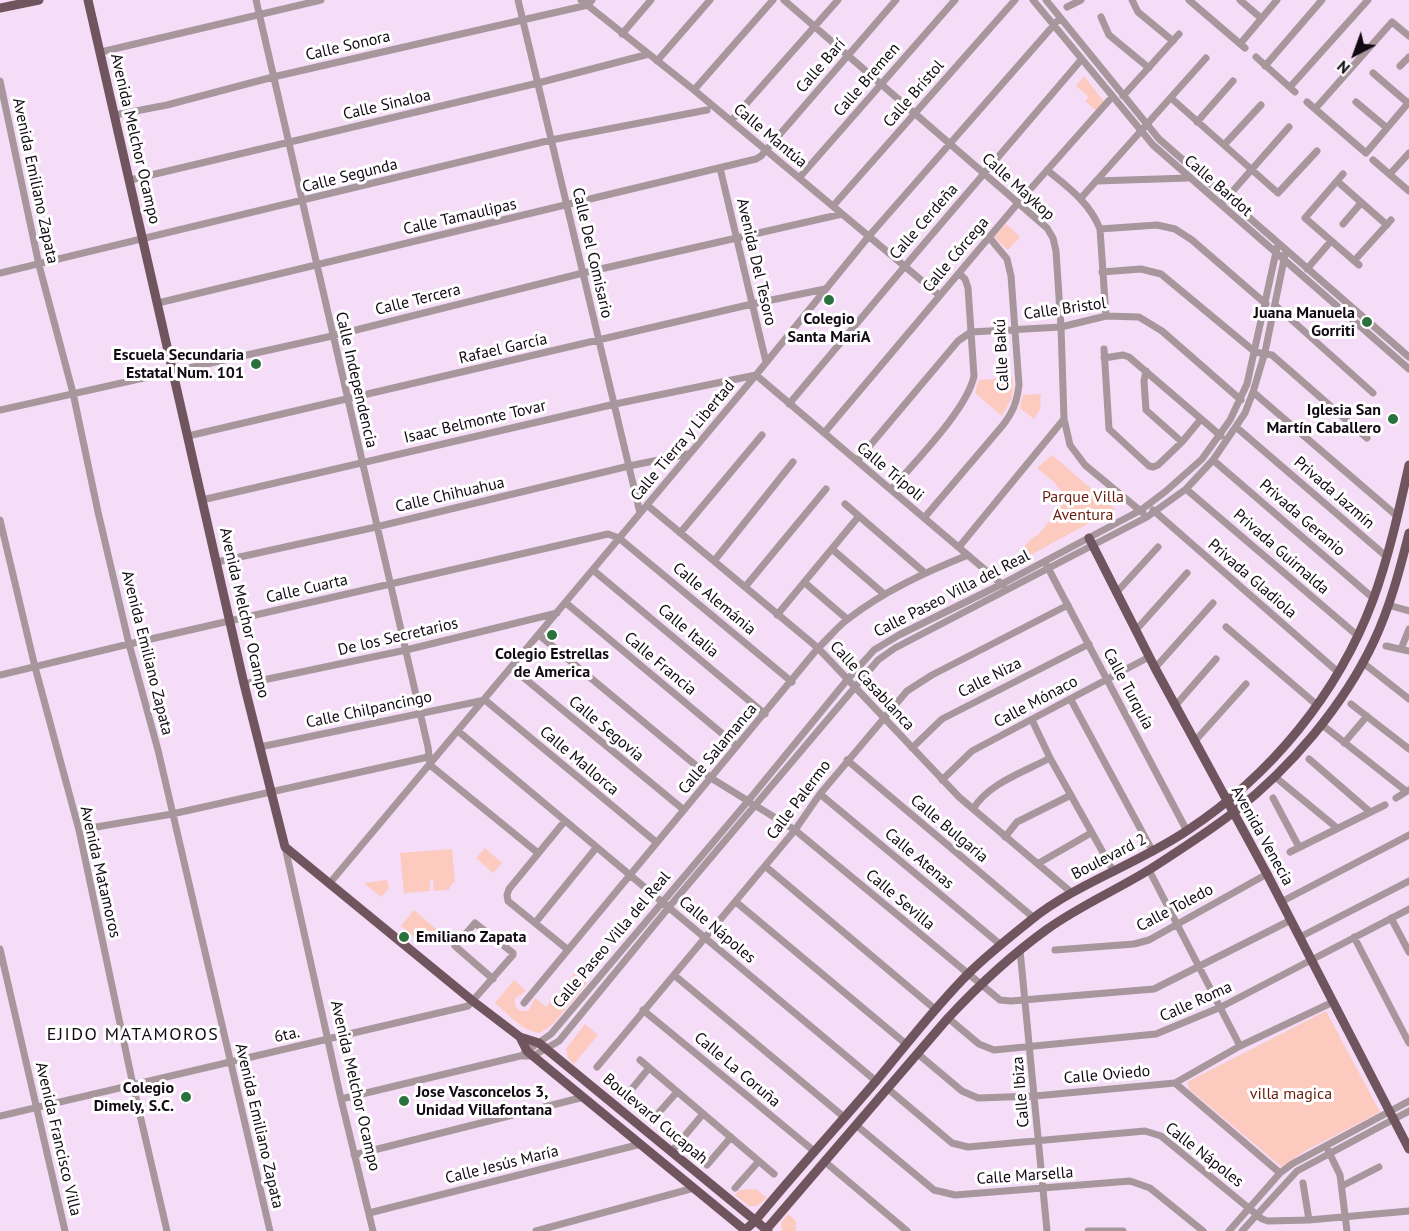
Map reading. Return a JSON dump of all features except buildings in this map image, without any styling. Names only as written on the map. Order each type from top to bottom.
[{"type":"main road","points":[[0,8],[39,0]]},
{"type":"main road","name":"Avenida Melchor Ocampo","points":[[88,0],[244,684],[285,847]]},
{"type":"main road","name":"Boulevard 2","points":[[745,1231],[968,974],[1034,918],[1072,893],[1153,852],[1227,803],[1272,760],[1317,705],[1358,636],[1374,598],[1387,557],[1409,465]]},
{"type":"main road","name":"Boulevard 2","points":[[766,1231],[887,1088],[980,984],[1047,929],[1149,870],[1233,813],[1274,776],[1321,724],[1362,663],[1388,605],[1409,533]]},
{"type":"main road","name":"Avenida Venecia","points":[[1091,541],[1149,657],[1300,937],[1409,1149]]},
{"type":"main road","name":"Boulevard Cucapah","points":[[285,847],[474,1002],[520,1037],[543,1046],[766,1231]]},
{"type":"main road","name":"Boulevard Cucapah","points":[[520,1037],[527,1054],[642,1144],[745,1231]]},
{"type":"street","name":"Calle Independencia","points":[[256,0],[406,650],[428,747],[429,761]]},
{"type":"street","points":[[101,52],[321,0]]},
{"type":"street","name":"Calle Del Comisario","points":[[518,0],[640,513]]},
{"type":"street","points":[[622,33],[651,0]]},
{"type":"street","points":[[657,61],[710,0]]},
{"type":"street","points":[[694,90],[772,0]]},
{"type":"street","name":"Calle Maykop","points":[[784,0],[1047,228],[1053,238],[1056,251],[1064,419],[1070,445],[1084,465],[1147,517]]},
{"type":"street","points":[[731,121],[838,0]]},
{"type":"street","name":"Calle Barí","points":[[766,150],[896,0]]},
{"type":"street","name":"Calle Bremen","points":[[800,178],[955,0]]},
{"type":"street","name":"Calle Brístol","points":[[833,206],[1015,0]]},
{"type":"street","name":"Calle Bardot","points":[[1033,0],[1140,132],[1189,178],[1409,369]]},
{"type":"street","name":"Calle Bardot","points":[[1046,0],[1146,125],[1226,199],[1409,357]]},
{"type":"street","points":[[1067,7],[1081,0]]},
{"type":"street","points":[[1132,0],[1138,12],[1173,41]]},
{"type":"street","points":[[1189,0],[1242,46],[1261,18],[1277,0]]},
{"type":"street","points":[[1240,0],[1261,18]]},
{"type":"street","points":[[1265,66],[1322,0]]},
{"type":"street","points":[[1256,57],[1293,90],[1368,0]]},
{"type":"street","name":"Calle Sonora","points":[[115,115],[167,105],[273,77],[587,2]]},
{"type":"street","name":"Calle Mantúa","points":[[587,2],[939,295]]},
{"type":"street","points":[[1101,17],[1109,34],[1149,68]]},
{"type":"street","name":"Calle Tierra y Libertad","points":[[329,884],[429,761],[485,700],[756,375],[868,236],[1060,18]]},
{"type":"street","points":[[1315,109],[1392,22],[1409,36]]},
{"type":"street","points":[[1123,96],[1179,34]]},
{"type":"street","name":"Calle Sinaloa","points":[[130,180],[538,83],[649,54]]},
{"type":"street","points":[[1400,66],[1409,57]]},
{"type":"street","points":[[1081,198],[1206,58]]},
{"type":"street","name":"Calle Cerdeña","points":[[789,404],[1081,60]]},
{"type":"street","points":[[1307,102],[1366,153],[1409,103],[1373,73]]},
{"type":"street","name":"Avenida Emiliano Zapata","points":[[0,81],[39,265],[73,393],[129,644],[158,750],[270,1231]]},
{"type":"street","points":[[1197,122],[1233,81]]},
{"type":"street","name":"Calle Córcega","points":[[824,433],[1017,203],[1112,97]]},
{"type":"street","points":[[1171,98],[1278,193],[1317,151]]},
{"type":"street","points":[[1356,102],[1387,128]]},
{"type":"street","points":[[1224,146],[1261,105]]},
{"type":"street","name":"Calle Segunda","points":[[0,273],[551,140],[707,110]]},
{"type":"street","points":[[1220,205],[1289,128]]},
{"type":"street","name":"Calle Tamaulipas","points":[[158,303],[756,159],[766,150]]},
{"type":"street","points":[[1390,174],[1409,153]]},
{"type":"street","points":[[1373,160],[1409,191]]},
{"type":"street","name":"Avenida Del Tesoro","points":[[720,168],[766,362]]},
{"type":"street","points":[[1047,170],[1081,198],[1095,216],[1100,229],[1106,316]]},
{"type":"street","points":[[1337,182],[1389,223],[1356,263],[1305,218],[1343,174]]},
{"type":"street","points":[[1096,181],[1189,178]]},
{"type":"street","points":[[1343,224],[1361,202]]},
{"type":"street","name":"Calle Tercera","points":[[0,410],[332,336],[583,273],[842,214]]},
{"type":"street","points":[[1100,229],[1157,225],[1175,229],[1192,240],[1266,304]]},
{"type":"street","name":"Calle Bakú","points":[[924,518],[1013,411],[1019,385],[1011,276],[1007,259],[989,237]]},
{"type":"street","points":[[1307,268],[1331,241]]},
{"type":"street","name":"Calle Paseo Villa del Real","points":[[1091,541],[1148,505],[1193,468],[1220,435],[1241,400],[1247,384],[1278,243]]},
{"type":"street","name":"Calle Paseo Villa del Real","points":[[341,1099],[527,1054],[559,1041],[853,687],[886,653],[1046,564],[1091,541],[1147,517],[1186,489],[1213,460],[1245,413],[1265,352],[1286,250]]},
{"type":"street","points":[[1102,272],[1141,269],[1161,274],[1255,352],[1272,355],[1367,438]]},
{"type":"street","points":[[891,490],[961,406],[972,388],[974,376],[968,288],[965,279],[959,273]]},
{"type":"street","name":"Rafael García","points":[[188,436],[752,304],[825,290]]},
{"type":"street","points":[[1275,305],[1373,393]]},
{"type":"street","name":"Calle Bristol","points":[[971,332],[1061,327],[1106,316],[1139,317],[1151,322],[1241,400]]},
{"type":"street","points":[[857,461],[958,341],[971,332]]},
{"type":"street","points":[[1104,349],[1109,429],[1149,466],[1154,467],[1182,442],[1201,419]]},
{"type":"street","points":[[1104,358],[1123,355],[1129,357],[1227,441]]},
{"type":"street","points":[[1146,371],[1143,381],[1146,410],[1182,442]]},
{"type":"street","name":"Calle Trípoli","points":[[756,375],[1005,587]]},
{"type":"street","name":"Isaac Belmonte Tovar","points":[[202,500],[615,404],[756,375]]},
{"type":"street","points":[[1253,392],[1397,516]]},
{"type":"street","points":[[959,547],[1064,419]]},
{"type":"street","name":"Privada Jazmín","points":[[1236,427],[1387,557]]},
{"type":"street","points":[[680,533],[762,435]]},
{"type":"street","name":"Calle Chihuahua","points":[[217,562],[688,454]]},
{"type":"street","name":"Privada Geranio","points":[[1213,460],[1374,598]]},
{"type":"street","points":[[714,561],[793,462]]},
{"type":"street","points":[[745,587],[826,489]]},
{"type":"street","name":"Privada Guirnalda","points":[[1186,489],[1358,636]]},
{"type":"street","points":[[845,504],[925,573]]},
{"type":"street","name":"Calle Casablanca","points":[[647,505],[819,648],[942,780],[1072,893]]},
{"type":"street","name":"Privada Gladiola","points":[[1148,505],[1338,672]]},
{"type":"street","points":[[777,615],[859,516]]},
{"type":"street","name":"Avenida Matamoros","points":[[0,520],[35,667],[79,830],[132,1084],[166,1231]]},
{"type":"street","name":"Calle Cuarta","points":[[0,675],[602,535],[613,535],[619,538]]},
{"type":"street","name":"Calle Alemánia","points":[[619,538],[792,682]]},
{"type":"street","points":[[1116,593],[1158,547]]},
{"type":"street","points":[[832,549],[884,594]]},
{"type":"street","name":"Calle Salamanca","points":[[524,1003],[819,648],[847,619],[884,594],[968,555]]},
{"type":"street","name":"Calle Turquía","points":[[1046,564],[1187,831]]},
{"type":"street","name":"Calle Italia","points":[[593,570],[765,714]]},
{"type":"street","points":[[1136,630],[1187,573]]},
{"type":"street","points":[[804,582],[847,619]]},
{"type":"street","name":"Calle Paseo Villa del Real","points":[[543,1046],[874,650],[899,635],[1005,587]]},
{"type":"street","name":"Calle Francia","points":[[566,603],[737,746]]},
{"type":"street","points":[[1155,668],[1213,603]]},
{"type":"street","name":"Calle Palermo","points":[[597,1067],[795,830],[847,760],[907,691],[932,675],[1068,605]]},
{"type":"street","points":[[1388,605],[1409,610]]},
{"type":"street","name":"De los Secretarios","points":[[244,684],[406,650],[557,613]]},
{"type":"street","points":[[1226,627],[1317,705]]},
{"type":"street","points":[[1401,649],[1409,629]]},
{"type":"street","name":"Calle Sevilla","points":[[539,635],[711,778],[795,830],[1000,1000],[1154,989],[1291,920]]},
{"type":"street","name":"Calle Niza","points":[[912,748],[942,719],[1089,644]]},
{"type":"street","points":[[1386,646],[1409,651]]},
{"type":"street","name":"Calle Mónaco","points":[[942,780],[972,751],[1149,657]]},
{"type":"street","points":[[1175,706],[1216,658]]},
{"type":"street","points":[[1362,663],[1409,699]]},
{"type":"street","name":"Calle Segovia","points":[[512,668],[684,810]]},
{"type":"street","points":[[1194,742],[1246,684]]},
{"type":"street","name":"Calle Chilpancingo","points":[[260,747],[485,700]]},
{"type":"street","name":"Calle Mallorca","points":[[485,700],[656,842]]},
{"type":"street","points":[[1071,700],[1153,852]]},
{"type":"street","points":[[1351,704],[1409,750]]},
{"type":"street","points":[[1344,743],[1367,716]]},
{"type":"street","points":[[1032,720],[1050,758],[1114,872]]},
{"type":"street","points":[[1321,724],[1408,790],[1396,798]]},
{"type":"street","name":"Calle Nápoles","points":[[458,731],[876,1081]]},
{"type":"street","points":[[973,809],[980,798],[998,785],[1050,758]]},
{"type":"street","points":[[1309,759],[1370,811]]},
{"type":"street","name":"Calle Bulgaria","points":[[847,760],[1034,918]]},
{"type":"street","points":[[79,830],[172,814],[270,791],[429,761],[538,853]]},
{"type":"street","points":[[1274,776],[1337,828]]},
{"type":"street","name":"Calle Atenas","points":[[820,794],[1001,945]]},
{"type":"street","points":[[1005,837],[1017,822],[1071,795]]},
{"type":"street","points":[[1273,798],[1299,847]]},
{"type":"street","points":[[1290,852],[1385,805]]},
{"type":"street","points":[[564,822],[509,889],[507,895],[508,901],[567,949]]},
{"type":"street","points":[[1039,863],[1091,833]]},
{"type":"street","points":[[1281,902],[1409,835]]},
{"type":"street","name":"Avenida Melchor Ocampo","points":[[285,847],[373,1231]]},
{"type":"street","points":[[535,923],[596,848]]},
{"type":"street","points":[[765,866],[936,1010]]},
{"type":"street","points":[[1149,870],[1240,1046]]},
{"type":"street","name":"Calle Toledo","points":[[1055,950],[1134,944],[1149,940],[1266,874]]},
{"type":"street","points":[[1300,937],[1409,881]]},
{"type":"street","points":[[736,902],[906,1044]]},
{"type":"street","name":"Calle Roma","points":[[948,1018],[979,1044],[994,1050],[1156,1034],[1221,1007],[1409,909]]},
{"type":"street","points":[[1391,918],[1409,951]]},
{"type":"street","points":[[474,1002],[493,979],[513,953],[478,923],[475,923],[455,946],[493,979]]},
{"type":"street","points":[[1354,937],[1409,1043]]},
{"type":"street","name":"Avenida Francisco Villa","points":[[0,949],[65,1231]]},
{"type":"street","name":"Calle Ibiza","points":[[1020,950],[1047,1231]]},
{"type":"street","points":[[674,975],[844,1117]]},
{"type":"street","name":"6ta.","points":[[0,1116],[461,1008],[474,1002]]},
{"type":"street","points":[[1175,1083],[1240,1046],[1333,1002]]},
{"type":"street","name":"Calle La Coruña","points":[[644,1010],[814,1151]]},
{"type":"street","name":"Calle Oviedo","points":[[918,1054],[970,1096],[978,1098],[1035,1096],[1175,1083],[1280,1173]]},
{"type":"street","points":[[640,1060],[774,1174]]},
{"type":"street","points":[[626,1096],[649,1068]]},
{"type":"street","name":"Calle Nápoles","points":[[887,1088],[952,1143],[960,1146],[1154,1132],[1256,1214],[1268,1221],[1309,1220],[1409,1211]]},
{"type":"street","points":[[654,1118],[677,1092]]},
{"type":"street","points":[[354,1155],[584,1097]]},
{"type":"street","points":[[1242,1231],[1297,1171],[1392,1115],[1409,1101]]},
{"type":"street","points":[[1229,1231],[1280,1173],[1292,1164],[1326,1144],[1392,1115],[1409,1111]]},
{"type":"street","points":[[671,1152],[703,1114]]},
{"type":"street","name":"Calle Marsella","points":[[856,1125],[934,1190],[955,1195],[1130,1180],[1150,1188],[1203,1231]]},
{"type":"street","points":[[707,1165],[730,1137]]},
{"type":"street","name":"Calle Jesús María","points":[[369,1213],[642,1144]]},
{"type":"street","points":[[1326,1144],[1337,1165],[1342,1185],[1347,1231]]},
{"type":"street","points":[[735,1188],[759,1161]]},
{"type":"street","points":[[824,1161],[907,1231]]},
{"type":"street","points":[[1342,1185],[1379,1167]]},
{"type":"street","points":[[1303,1184],[1309,1220]]},
{"type":"street","points":[[536,1231],[694,1188]]},
{"type":"street","points":[[1088,1231],[1123,1231]]},
{"type":"green space","points":[[1084,76],[1105,103],[1098,112],[1085,101],[1089,97],[1076,86]]},
{"type":"green space","points":[[1006,224],[1020,237],[1008,250],[994,237]]},
{"type":"green space","points":[[1013,378],[1012,398],[1002,416],[975,393],[979,380]]},
{"type":"green space","points":[[1041,394],[1040,409],[1034,419],[1020,408],[1023,395]]},
{"type":"green space","name":"Parque Villa Aventura","points":[[1052,455],[1115,509],[1023,559],[1020,557],[1020,552],[1030,540],[1039,534],[1067,499],[1054,482],[1037,468]]},
{"type":"green space","points":[[485,848],[502,863],[493,873],[476,858]]},
{"type":"green space","points":[[452,849],[455,883],[452,883],[449,890],[434,891],[433,880],[430,880],[430,891],[404,893],[400,853]]},
{"type":"green space","points":[[387,880],[389,888],[381,897],[364,883]]},
{"type":"green space","points":[[414,910],[437,930],[424,945],[401,926]]},
{"type":"green space","points":[[575,973],[587,983],[553,1024],[540,1033],[521,1026],[495,1003],[514,980],[526,991],[515,998],[515,1005],[518,1009],[529,1010],[535,998],[546,1007]]},
{"type":"green space","name":"villa magica","points":[[1326,1011],[1380,1112],[1305,1151],[1282,1167],[1190,1090],[1187,1084]]},
{"type":"green space","points":[[585,1024],[598,1035],[574,1064],[568,1058],[566,1049]]},
{"type":"green space","points":[[756,1189],[767,1198],[757,1206],[749,1206],[735,1195],[739,1190]]},
{"type":"green space","points":[[788,1214],[796,1221],[796,1231],[782,1231],[781,1223]]},
{"type":"place","name":"Colegio Santa MariA","points":[[829,300]]},
{"type":"place","name":"Juana Manuela Gorriti","points":[[1367,322]]},
{"type":"place","name":"Escuela Secundaria Estatal Num. 101","points":[[256,364]]},
{"type":"place","name":"Iglesia San Martín Caballero","points":[[1393,419]]},
{"type":"place","name":"Colegio Estrellas de America","points":[[552,635]]},
{"type":"place","name":"Emiliano Zapata","points":[[404,937]]},
{"type":"place","name":"Colegio Dimely, S.C.","points":[[186,1097]]},
{"type":"place","name":"Jose Vasconcelos 3, Unidad Villafontana","points":[[404,1101]]},
{"type":"district","name":"EJIDO MATAMOROS","points":[[133,1035]]}]
